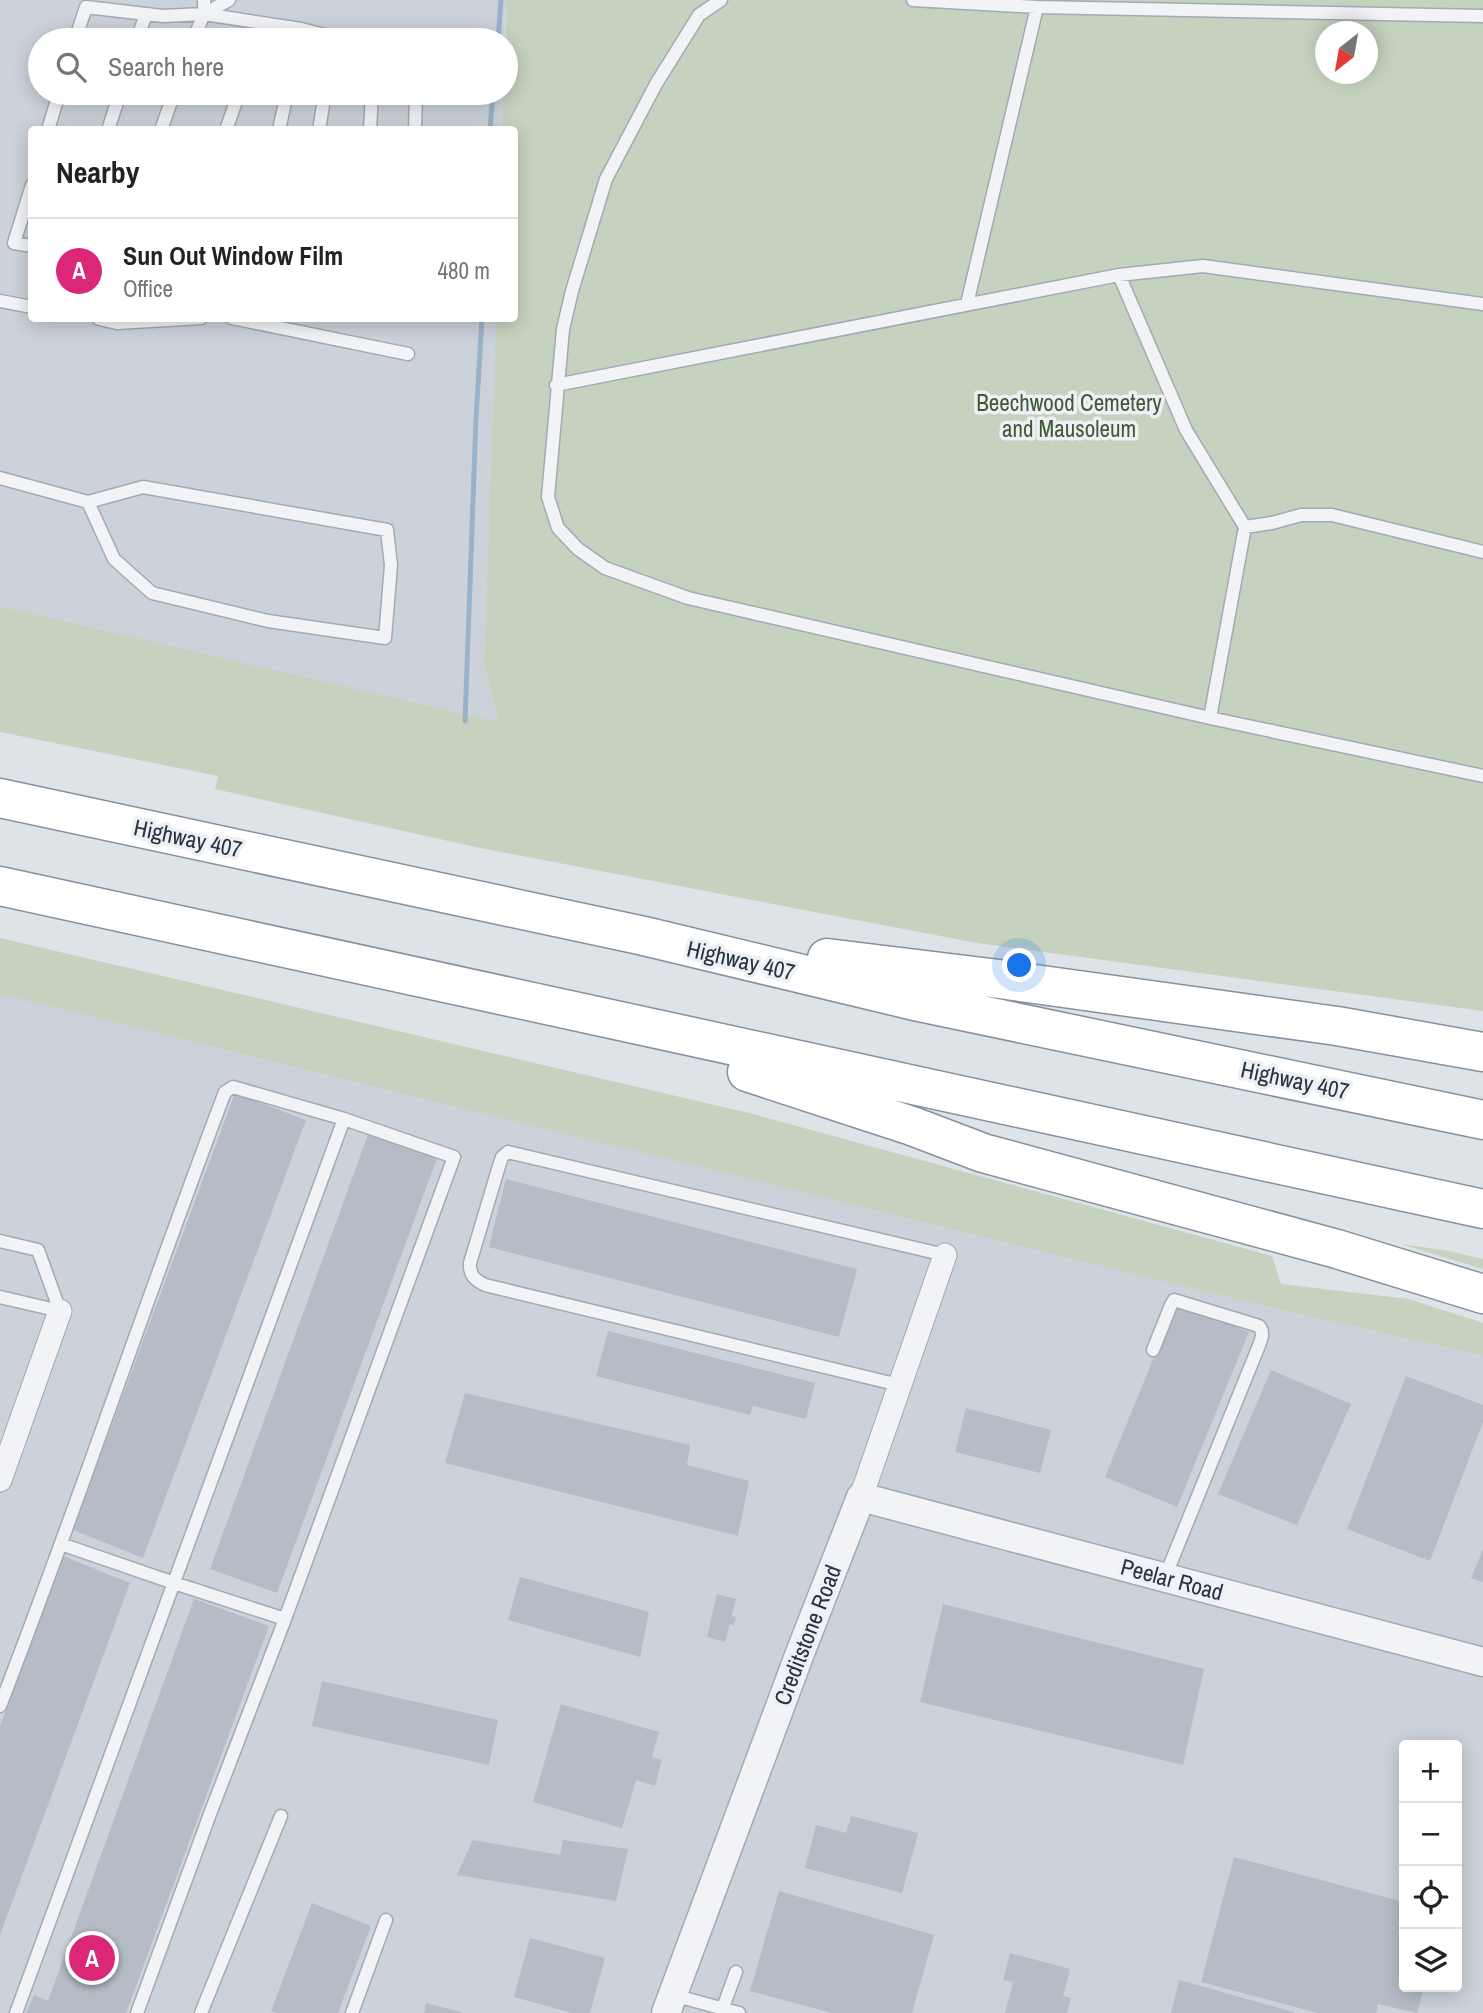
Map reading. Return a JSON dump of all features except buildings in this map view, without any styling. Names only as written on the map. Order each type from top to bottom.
[{"type":"highway","name":"Highway 407","points":[[0,798],[644,936],[919,1002],[1483,1121]]},
{"type":"highway","points":[[0,886],[1483,1209]]},
{"type":"highway","points":[[644,936],[1139,998],[1337,1026],[1483,1052]]},
{"type":"highway","points":[[552,1007],[912,1126],[983,1153],[1337,1250],[1483,1294]]},
{"type":"street","name":"Creditstone Road","points":[[669,2004],[861,1497],[945,1255]]},
{"type":"street","points":[[0,1480],[60,1311]]},
{"type":"street","name":"Peelar Road","points":[[861,1497],[1483,1662]]},
{"type":"lane","points":[[196,0],[204,14]]},
{"type":"lane","points":[[198,28],[204,14],[204,0]]},
{"type":"lane","points":[[204,14],[229,0]]},
{"type":"lane","points":[[721,0],[699,15],[656,84],[607,179],[572,291],[563,329],[556,386],[548,496],[558,528],[578,549],[605,568],[688,597],[1210,718],[1483,776]]},
{"type":"lane","points":[[913,0],[1037,7],[1483,16]]},
{"type":"lane","points":[[79,28],[86,7],[163,16],[204,14],[279,28]]},
{"type":"lane","points":[[967,304],[1037,7]]},
{"type":"lane","points":[[141,28],[146,14]]},
{"type":"lane","points":[[261,28],[262,23]]},
{"type":"lane","points":[[49,126],[56,105]]},
{"type":"lane","points":[[108,126],[116,105]]},
{"type":"lane","points":[[162,126],[170,105]]},
{"type":"lane","points":[[227,126],[235,105]]},
{"type":"lane","points":[[280,126],[284,105]]},
{"type":"lane","points":[[320,126],[323,105]]},
{"type":"lane","points":[[370,126],[371,105]]},
{"type":"lane","points":[[415,126],[416,105]]},
{"type":"lane","points":[[28,198],[14,243],[28,245]]},
{"type":"lane","points":[[556,386],[1119,275],[1203,266],[1483,303]]},
{"type":"lane","points":[[1119,275],[1186,430],[1245,527],[1210,718]]},
{"type":"lane","points":[[0,301],[28,305]]},
{"type":"lane","points":[[112,322],[134,322]]},
{"type":"lane","points":[[252,322],[408,354]]},
{"type":"lane","points":[[0,478],[88,502],[143,487],[387,530],[391,565],[384,638],[268,621],[152,593],[114,559],[88,502]]},
{"type":"lane","points":[[1245,527],[1301,515],[1332,515],[1483,552]]},
{"type":"lane","points":[[0,1706],[225,1092],[233,1087],[344,1119],[454,1157],[137,2013]]},
{"type":"lane","points":[[16,2013],[344,1119]]},
{"type":"lane","points":[[899,1385],[479,1282],[470,1271],[470,1263],[499,1166],[505,1154],[516,1153],[945,1255]]},
{"type":"lane","points":[[0,1241],[38,1250],[60,1311]]},
{"type":"lane","points":[[0,1297],[60,1311]]},
{"type":"lane","points":[[1153,1350],[1174,1300],[1259,1326],[1262,1330],[1258,1348],[1165,1577]]},
{"type":"lane","points":[[61,1544],[285,1619]]},
{"type":"lane","points":[[201,2013],[281,1816]]},
{"type":"lane","points":[[352,2013],[386,1920]]},
{"type":"lane","points":[[722,2011],[736,1972]]},
{"type":"lane","points":[[669,2004],[739,2013]]},
{"type":"shaded area","points":[[0,0],[506,0],[505,28],[28,28],[28,105],[503,105],[502,126],[28,126],[28,322],[496,322],[484,664],[498,723],[0,606]]},
{"type":"shaded area","points":[[0,993],[1251,1303],[1483,1356],[1483,2013],[0,2013]]},
{"type":"green space","name":"Beechwood Cemetery and Mausoleum","points":[[506,0],[1483,0],[1483,1011],[977,943],[480,848],[215,789],[218,776],[0,732],[0,606],[498,722],[484,664],[496,322],[518,322],[518,126],[502,126],[503,105],[518,105],[518,28],[506,28]]},
{"type":"green space","points":[[0,938],[753,1114],[1272,1256],[1281,1284],[1409,1299],[1483,1323],[1483,1356],[1251,1303],[0,994]]},
{"type":"green space","points":[[1401,1244],[1483,1259],[1483,1269]]},
{"type":"waterway","points":[[499,28],[501,0]]},
{"type":"waterway","points":[[490,126],[492,105]]},
{"type":"waterway","points":[[465,721],[482,322]]},
{"type":"place","name":"Sun Out Window Film","points":[[92,1958]]}]
